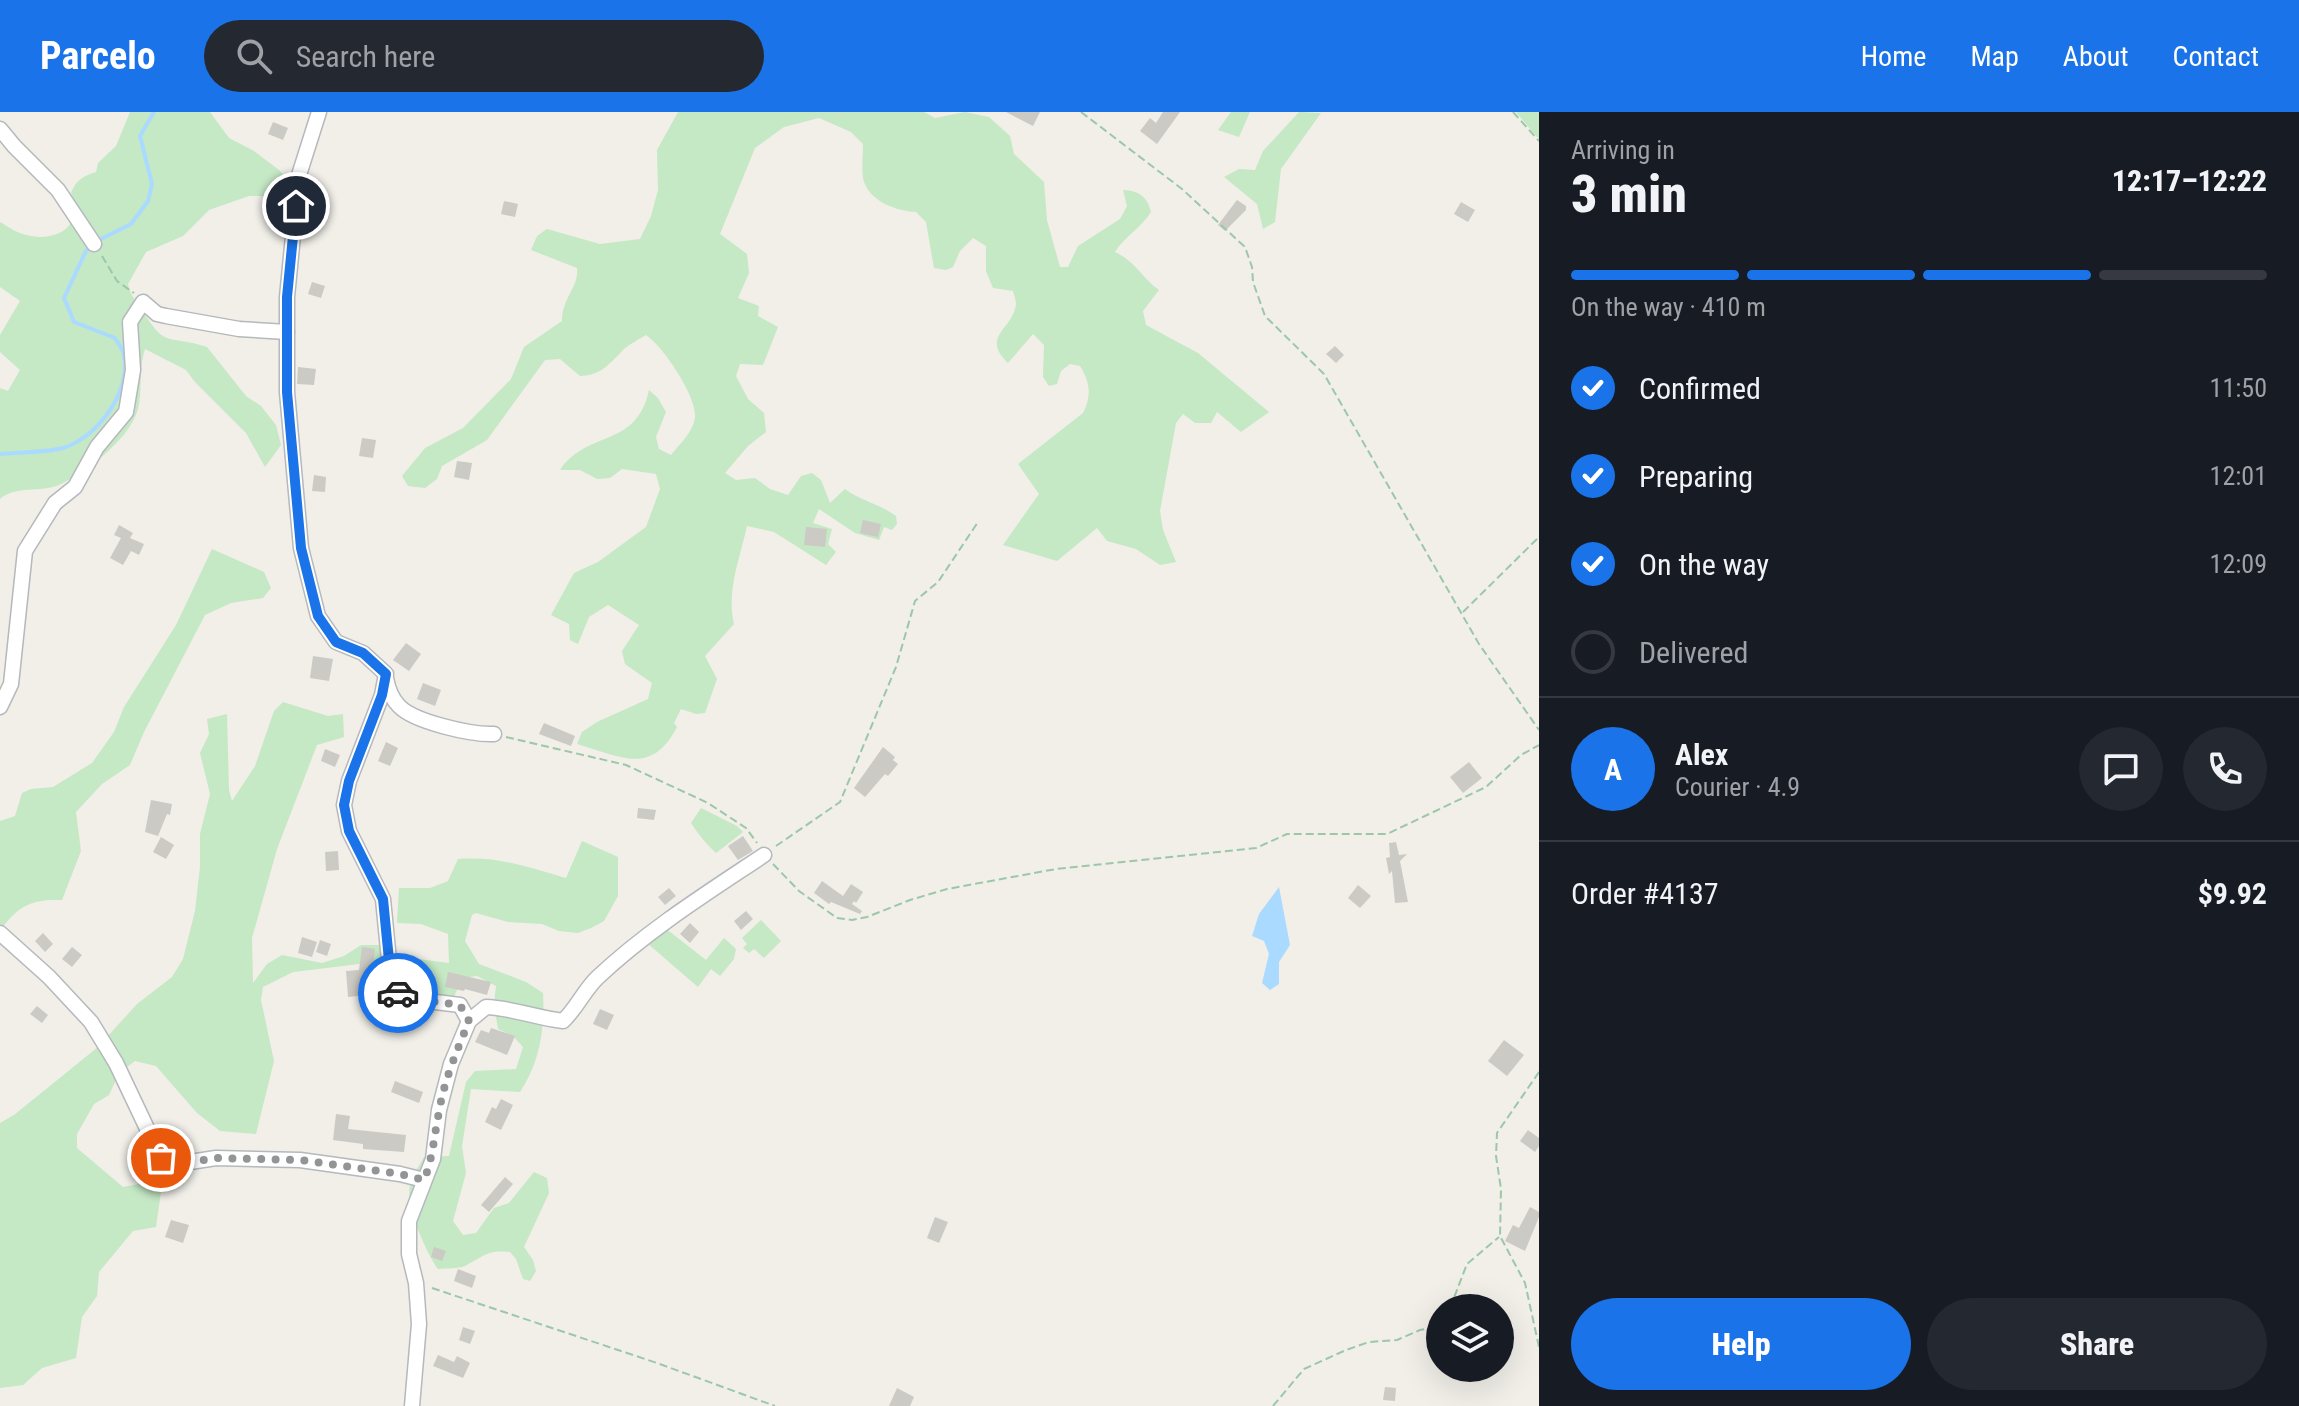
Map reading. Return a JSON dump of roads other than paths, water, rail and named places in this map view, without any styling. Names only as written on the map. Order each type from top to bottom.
[{"type":"street","points":[[319,112],[299,175],[287,297],[287,392],[301,548],[318,616],[336,642],[363,653],[386,674],[388,689],[404,711],[447,728],[494,734]]},
{"type":"street","points":[[0,129],[58,190],[94,244]]},
{"type":"street","points":[[0,707],[11,684],[25,551],[55,503],[75,487],[97,447],[126,412],[133,370],[130,322],[143,302],[157,314],[166,316],[239,329],[287,332]]},
{"type":"street","points":[[386,674],[377,710],[349,781],[344,805],[349,831],[383,899],[389,960],[398,993],[411,999],[460,1005],[469,1021]]},
{"type":"street","points":[[412,1406],[419,1324],[416,1283],[409,1254],[409,1221],[433,1159],[439,1110],[451,1064],[469,1021],[486,1007],[563,1021],[579,1004],[595,979],[655,929],[764,855]]},
{"type":"street","points":[[0,933],[49,977],[91,1022],[116,1063],[161,1158],[190,1162],[216,1158],[300,1160],[424,1180]]},
{"type":"water","points":[[1279,887],[1290,945],[1279,962],[1279,984],[1270,990],[1262,983],[1269,954],[1264,941],[1252,936],[1259,914]]},
{"type":"waterway","points":[[97,241],[131,224],[148,201],[152,184],[140,136],[154,112]]},
{"type":"waterway","points":[[0,454],[55,450],[76,443],[99,424],[117,398],[125,369],[122,348],[115,338],[74,322],[64,298],[90,247]]}]
